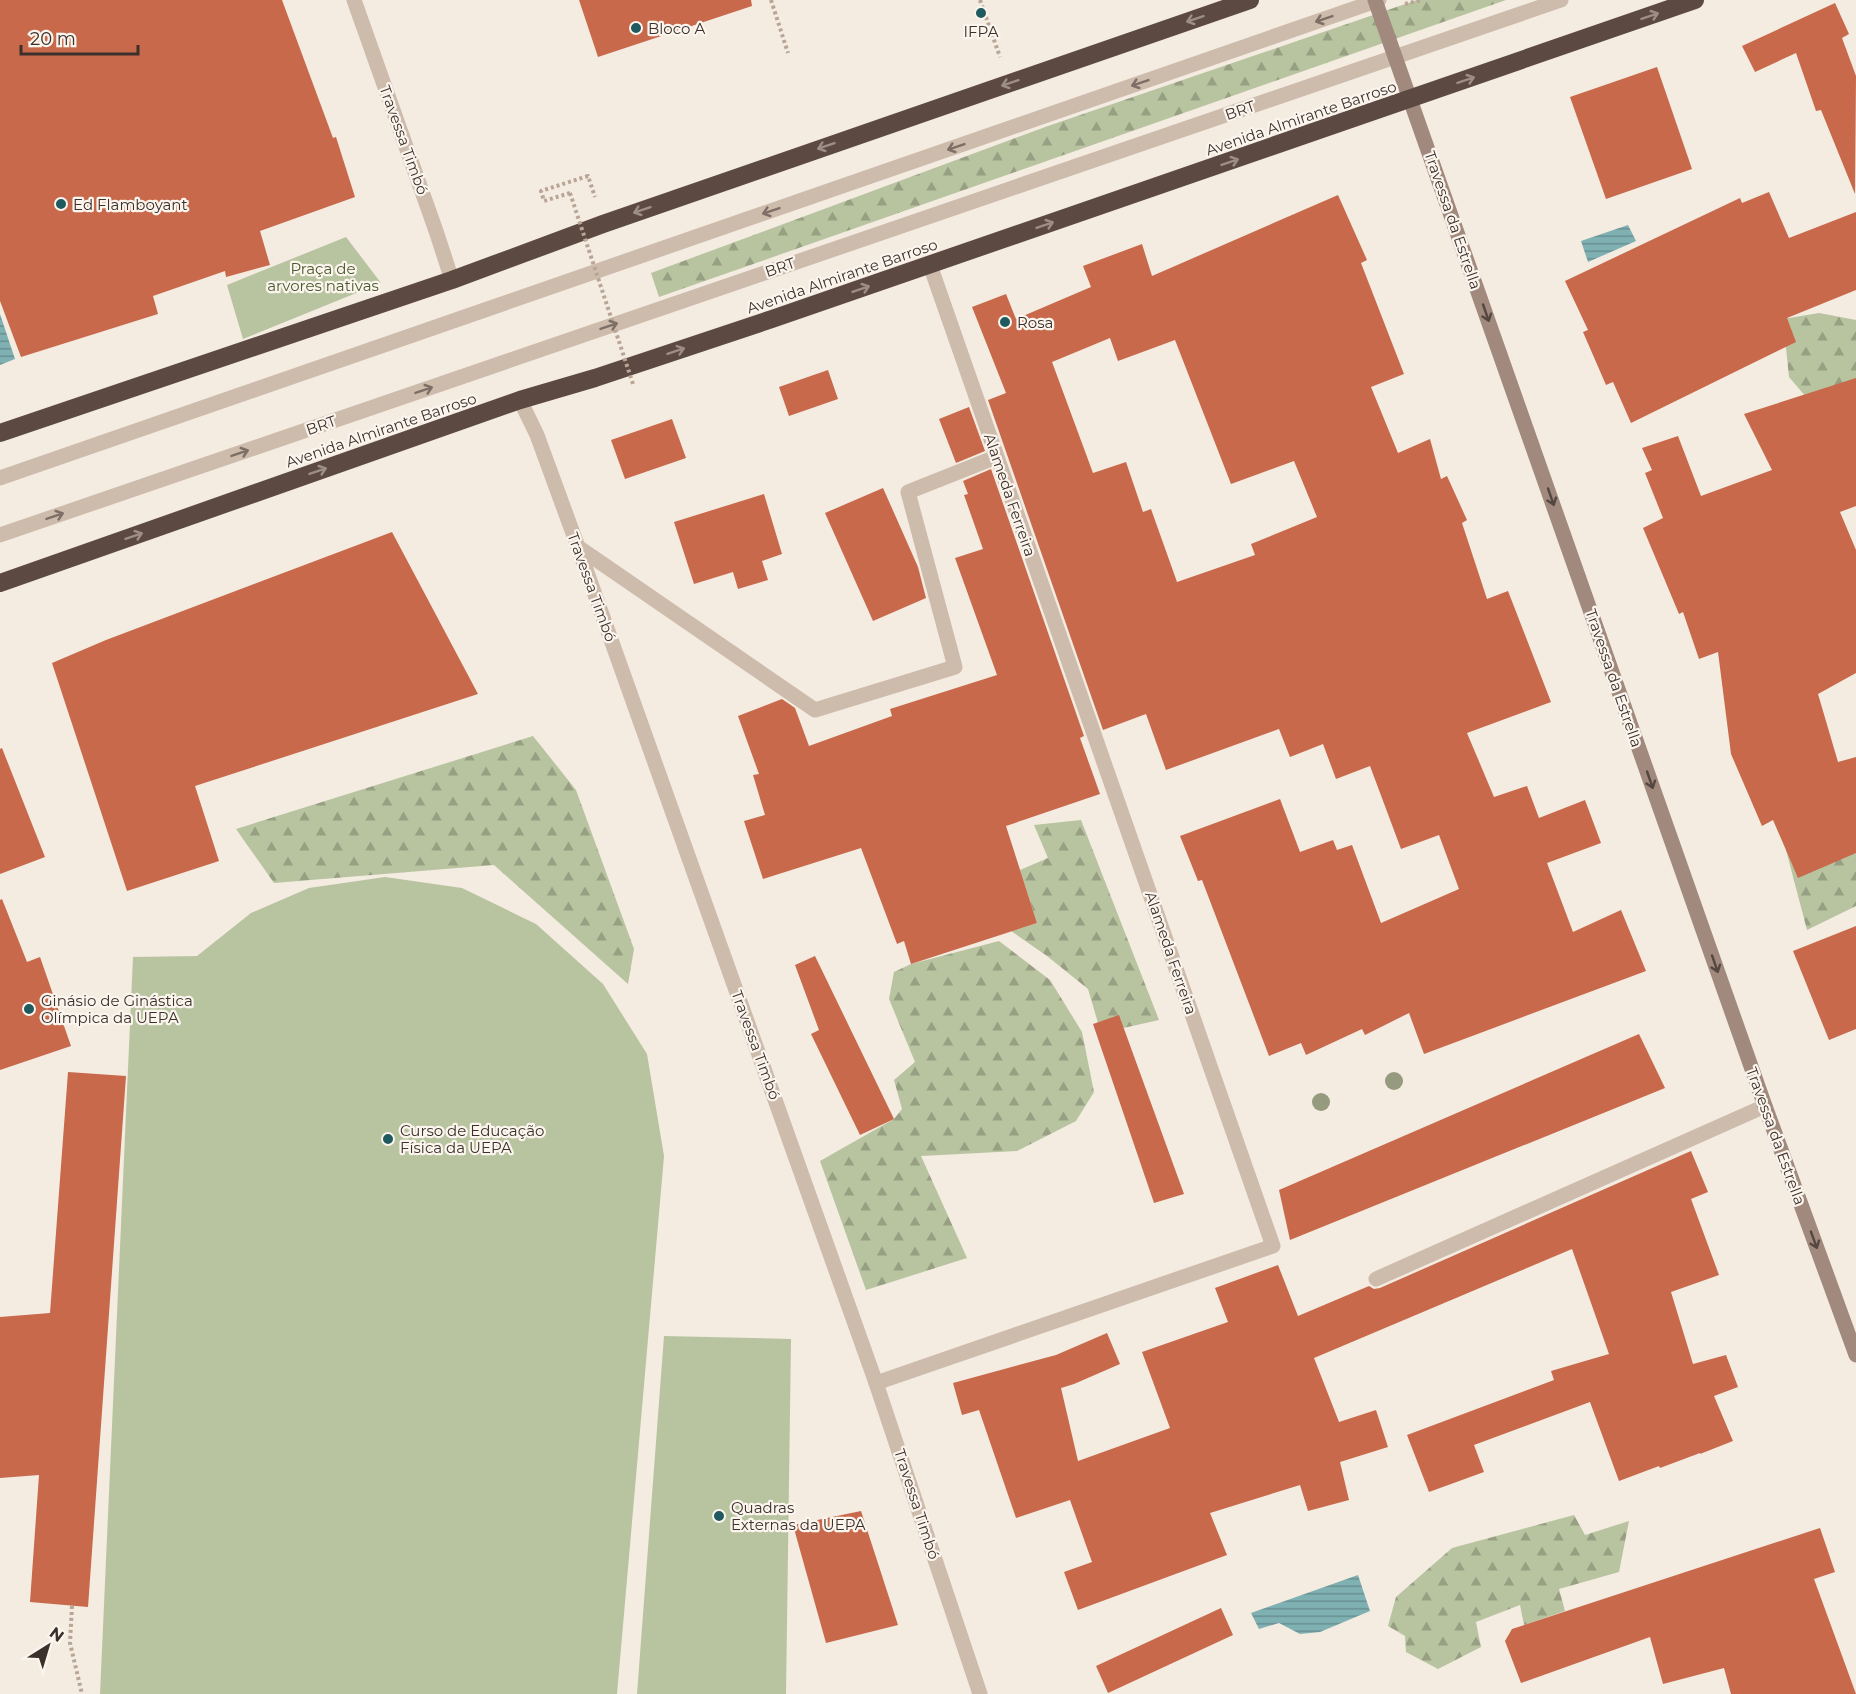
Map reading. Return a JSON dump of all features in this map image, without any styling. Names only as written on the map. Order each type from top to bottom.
[{"type":"highway","points":[[0,433],[452,280],[603,224],[1250,0]]},
{"type":"highway","name":"Avenida Almirante Barroso","points":[[0,583],[520,400],[772,320],[1695,0]]},
{"type":"street","name":"Travessa Timbó","points":[[354,0],[452,280]]},
{"type":"street","name":"Travessa da Estrella","points":[[1377,0],[1395,57],[1765,1106],[1856,1355]]},
{"type":"street","points":[[0,478],[1377,0]]},
{"type":"street","name":"BRT","points":[[0,535],[1561,0]]},
{"type":"street","name":"Alameda Ferreira","points":[[876,1383],[1273,1246],[930,265]]},
{"type":"street","name":"Travessa Timbó","points":[[520,400],[537,435],[578,547],[876,1383],[980,1694]]},
{"type":"street","points":[[578,547],[815,710],[955,667],[908,492],[996,457]]},
{"type":"street","points":[[1376,1279],[1765,1106]]},
{"type":"path","points":[[771,0],[788,53]]},
{"type":"path","points":[[980,0],[989,24]]},
{"type":"path","points":[[603,224],[588,176],[541,191],[544,201],[570,193],[633,384]]},
{"type":"path","points":[[72,1606],[70,1644],[82,1694]]},
{"type":"green space","points":[[1417,0],[1506,0],[659,297],[651,273],[1048,126]]},
{"type":"green space","name":"Praça de arvores nativas","points":[[346,237],[381,283],[243,339],[227,285]]},
{"type":"green space","points":[[1819,313],[1856,320],[1856,398],[1812,404],[1789,377],[1783,319]]},
{"type":"green space","points":[[533,736],[576,790],[634,949],[628,984],[494,865],[274,883],[236,829]]},
{"type":"green space","points":[[1856,811],[1856,906],[1807,930],[1786,850]]},
{"type":"green space","points":[[1081,820],[1159,1020],[1101,1033],[1088,989],[1011,931],[1037,923],[1020,870],[1048,858],[1034,825]]},
{"type":"green space","points":[[385,877],[462,888],[536,924],[603,984],[647,1054],[664,1156],[617,1694],[100,1694],[133,957],[197,956],[251,913],[309,888]]},
{"type":"green space","points":[[999,941],[1050,980],[1082,1032],[1094,1092],[1076,1121],[1017,1151],[921,1156],[967,1258],[866,1290],[820,1161],[894,1119],[902,1109],[894,1080],[915,1062],[889,999],[894,972],[911,964]]},
{"type":"green space","name":"Quadras Externas da UEPA","points":[[664,1336],[791,1339],[786,1694],[637,1694]]},
{"type":"green space","points":[[1574,1515],[1585,1535],[1629,1521],[1619,1572],[1559,1589],[1565,1611],[1524,1625],[1520,1605],[1476,1622],[1481,1647],[1438,1669],[1406,1652],[1405,1636],[1388,1626],[1396,1597],[1452,1548]]},
{"type":"water","points":[[1628,225],[1636,241],[1588,262],[1581,241]]},
{"type":"water","points":[[0,314],[15,359],[0,365]]},
{"type":"water","points":[[1358,1575],[1370,1611],[1320,1632],[1300,1634],[1279,1623],[1259,1629],[1251,1613]]},
{"type":"building","points":[[0,0],[282,0],[333,138],[336,137],[355,197],[260,231],[270,265],[226,277],[225,271],[153,296],[158,314],[21,357],[0,301]]},
{"type":"building","name":"Bloco A","points":[[579,0],[751,0],[752,6],[598,57]]},
{"type":"building","points":[[1835,3],[1849,34],[1842,38],[1856,76],[1855,194],[1821,110],[1816,111],[1796,53],[1755,72],[1742,46]]},
{"type":"building","points":[[1657,67],[1692,169],[1606,199],[1570,97]]},
{"type":"building","points":[[1769,192],[1789,238],[1856,212],[1856,290],[1787,318],[1796,342],[1631,423],[1613,382],[1606,385],[1583,332],[1588,330],[1565,281],[1740,198],[1742,203]]},
{"type":"building","points":[[1338,195],[1367,260],[1361,263],[1404,374],[1371,387],[1398,453],[1430,439],[1441,479],[1447,476],[1467,520],[1462,523],[1487,599],[1508,591],[1551,702],[1467,733],[1494,797],[1527,786],[1539,818],[1585,800],[1601,843],[1547,863],[1573,932],[1621,910],[1646,971],[1424,1054],[1409,1013],[1365,1035],[1362,1029],[1306,1055],[1301,1043],[1269,1056],[1202,880],[1198,881],[1180,836],[1280,799],[1300,852],[1333,840],[1337,850],[1352,845],[1381,923],[1459,889],[1439,835],[1401,849],[1370,766],[1336,779],[1323,744],[1290,757],[1279,729],[1166,770],[1146,714],[1103,730],[988,400],[1006,393],[972,307],[1006,294],[1016,319],[1091,287],[1083,266],[1142,244],[1152,276]],"holes":[[[1110,338],[1118,361],[1175,340],[1231,484],[1294,461],[1317,517],[1251,544],[1255,555],[1177,582],[1151,509],[1143,512],[1126,462],[1093,473],[1052,362]]]},
{"type":"building","points":[[828,370],[838,399],[789,416],[779,387]]},
{"type":"building","points":[[1856,378],[1856,506],[1840,512],[1856,550],[1856,673],[1818,694],[1838,762],[1856,757],[1856,853],[1798,878],[1773,820],[1762,826],[1731,754],[1718,652],[1699,659],[1683,612],[1679,614],[1643,528],[1663,518],[1645,473],[1652,470],[1642,448],[1678,436],[1701,496],[1772,470],[1744,414]]},
{"type":"building","points":[[969,407],[985,451],[956,463],[939,419]]},
{"type":"building","points":[[672,419],[686,458],[625,479],[611,440]]},
{"type":"building","points":[[991,469],[1084,736],[1080,738],[1100,794],[1006,826],[1037,923],[911,964],[904,941],[897,944],[861,848],[763,879],[744,821],[765,815],[753,775],[759,774],[738,716],[782,699],[795,708],[809,746],[892,716],[890,709],[997,675],[955,558],[983,549],[964,495],[968,494],[963,481]]},
{"type":"building","points":[[883,488],[918,567],[926,598],[873,621],[825,513]]},
{"type":"building","points":[[764,494],[782,554],[762,561],[768,580],[738,589],[733,572],[694,584],[674,522]]},
{"type":"building","points":[[392,532],[478,694],[195,786],[219,861],[127,891],[52,663],[106,640]]},
{"type":"building","points":[[2,748],[45,857],[0,874],[0,749]]},
{"type":"building","name":"Ginásio de Ginástica Olímpica da UEPA","points":[[2,899],[27,962],[40,957],[71,1046],[0,1070],[0,900]]},
{"type":"building","points":[[1856,926],[1856,1029],[1829,1040],[1793,951]]},
{"type":"building","points":[[815,956],[894,1119],[860,1135],[811,1034],[819,1030],[795,965]]},
{"type":"building","points":[[1119,1015],[1184,1194],[1154,1203],[1093,1024]]},
{"type":"building","points":[[1639,1034],[1665,1088],[1290,1240],[1279,1190]]},
{"type":"building","points":[[68,1072],[126,1076],[88,1607],[30,1602],[39,1475],[0,1478],[0,1317],[50,1313]]},
{"type":"building","points":[[1691,1151],[1708,1192],[1691,1199],[1719,1275],[1671,1292],[1693,1364],[1726,1355],[1738,1387],[1714,1396],[1733,1441],[1700,1454],[1619,1481],[1590,1402],[1474,1445],[1484,1472],[1429,1492],[1407,1435],[1554,1380],[1551,1371],[1609,1354],[1572,1249],[1314,1358],[1339,1422],[1376,1410],[1388,1447],[1340,1462],[1349,1500],[1308,1511],[1300,1485],[1210,1513],[1227,1555],[1078,1610],[1064,1572],[1092,1562],[1070,1500],[1016,1518],[979,1410],[962,1415],[953,1383],[1056,1355],[1107,1333],[1120,1364],[1061,1388],[1078,1461],[1170,1428],[1142,1352],[1228,1322],[1215,1288],[1278,1265],[1298,1316],[1369,1286],[1374,1289],[1380,1288]]},
{"type":"building","points":[[861,1511],[898,1625],[826,1643],[793,1525]]},
{"type":"building","points":[[1820,1528],[1835,1572],[1814,1579],[1856,1694],[1731,1694],[1724,1668],[1663,1684],[1650,1637],[1521,1683],[1505,1641],[1512,1629]]},
{"type":"building","points":[[1221,1608],[1233,1635],[1108,1693],[1096,1666]]},
{"type":"place","name":"IFPA","points":[[981,13]]},
{"type":"place","name":"Bloco A","points":[[636,28]]},
{"type":"place","name":"Ed Flamboyant","points":[[61,204]]},
{"type":"place","name":"Rosa","points":[[1005,322]]},
{"type":"place","name":"Ginásio de Ginástica Olímpica da UEPA","points":[[29,1009]]},
{"type":"place","name":"Curso de Educação Física da UEPA","points":[[388,1139]]},
{"type":"place","name":"Quadras Externas da UEPA","points":[[719,1516]]}]
